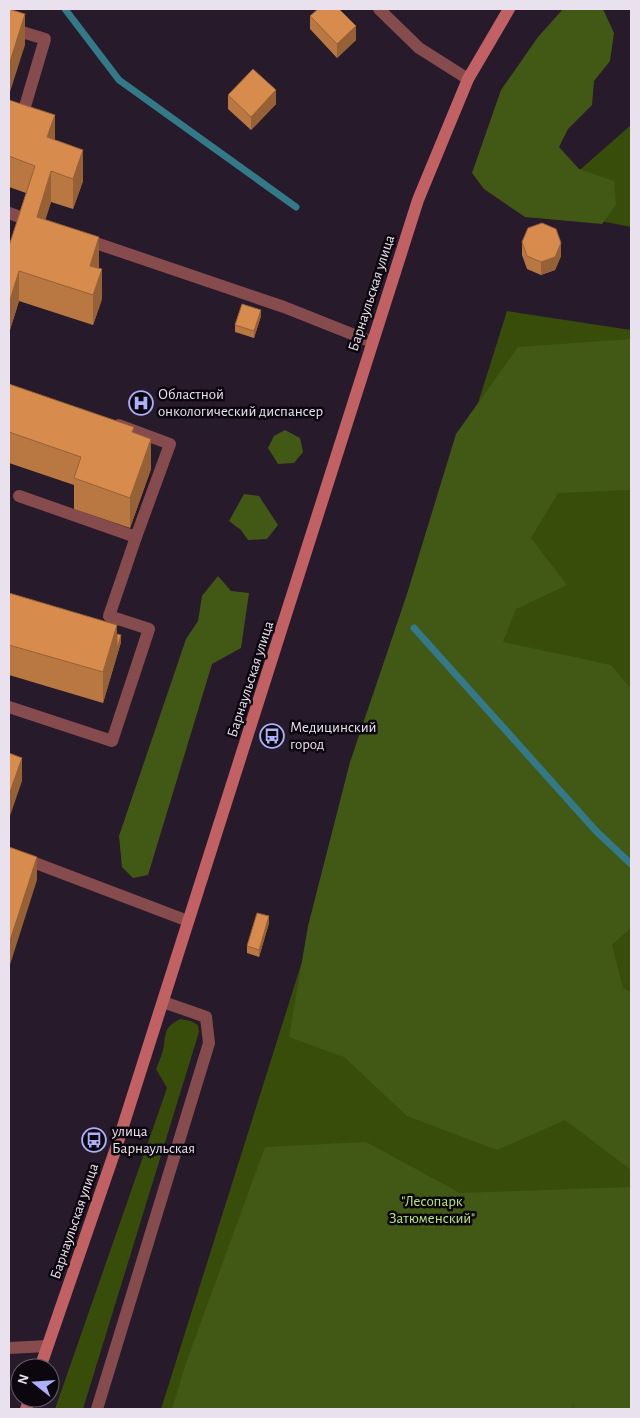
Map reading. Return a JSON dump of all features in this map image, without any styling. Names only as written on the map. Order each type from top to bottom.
[{"type":"street","points":[[379,9],[419,48],[468,79]]},
{"type":"street","name":"Барнаульская улица","points":[[43,1358],[117,1145],[418,200],[468,79],[509,9]]},
{"type":"street","points":[[9,28],[45,39],[20,125]]},
{"type":"street","points":[[9,213],[28,220]]},
{"type":"street","points":[[72,234],[284,307],[372,342]]},
{"type":"street","points":[[9,706],[112,741],[149,629],[110,616],[170,444],[107,421]]},
{"type":"street","points":[[20,496],[136,537]]},
{"type":"street","points":[[9,853],[188,922]]},
{"type":"street","points":[[97,1409],[210,1043],[206,1018],[163,1002]]},
{"type":"street","points":[[9,1348],[47,1346]]},
{"type":"green space","points":[[563,9],[603,9],[614,33],[610,61],[594,81],[592,105],[568,129],[559,147],[579,169],[614,181],[616,205],[602,224],[525,217],[484,189],[472,173],[501,90],[538,37]]},
{"type":"green space","points":[[631,125],[631,227],[555,212],[566,182]]},
{"type":"green space","name":"\"Лесопарк Затюменский\"","points":[[507,311],[631,330],[631,1409],[161,1409]]},
{"type":"green space","points":[[631,339],[631,490],[558,493],[531,538],[567,585],[516,609],[503,642],[611,665],[631,689],[631,928],[612,945],[623,988],[631,992],[631,1170],[565,1120],[497,1150],[407,1116],[344,1057],[289,1037],[308,926],[350,762],[407,594],[456,434],[518,347]]},
{"type":"green space","points":[[285,430],[300,438],[303,452],[294,463],[278,464],[268,448],[274,436]]},
{"type":"green space","points":[[244,494],[259,496],[278,525],[267,539],[248,540],[241,530],[229,521]]},
{"type":"green space","points":[[218,576],[231,591],[249,593],[241,648],[212,664],[148,875],[133,878],[122,867],[119,836],[186,639],[198,621],[202,596]]},
{"type":"green space","points":[[180,1019],[191,1021],[198,1025],[199,1032],[83,1409],[55,1409],[60,1408],[60,1395],[167,1088],[156,1069],[163,1051],[166,1032],[172,1024]]},
{"type":"green space","points":[[366,1142],[460,1193],[631,1187],[631,1409],[573,1409],[574,1400],[572,1409],[172,1409],[186,1363],[265,1147]]},
{"type":"building","points":[[9,9],[25,14],[9,65]]},
{"type":"building","points":[[318,9],[339,9],[356,26],[337,44],[310,16]]},
{"type":"building","points":[[253,69],[276,90],[251,117],[228,95]]},
{"type":"building","points":[[9,100],[55,115],[47,137],[83,150],[73,179],[51,171],[37,217],[99,237],[90,266],[102,269],[93,295],[19,271],[9,303],[9,246],[35,166],[9,156]]},
{"type":"building","points":[[542,223],[556,229],[561,243],[555,257],[541,262],[527,256],[522,242],[528,228]]},
{"type":"building","points":[[242,304],[261,310],[254,331],[235,325]]},
{"type":"building","points":[[9,384],[134,427],[132,432],[151,439],[130,498],[74,478],[81,457],[9,432]]},
{"type":"building","points":[[9,593],[117,625],[103,672],[9,645]]},
{"type":"building","points":[[117,634],[121,635],[117,649]]},
{"type":"building","points":[[9,753],[22,758],[9,795]]},
{"type":"building","points":[[9,847],[37,857],[9,944]]},
{"type":"building","points":[[257,913],[269,916],[259,950],[247,946]]},
{"type":"waterway","points":[[65,9],[119,80],[296,207]]},
{"type":"waterway","points":[[414,628],[596,831],[631,864]]},
{"type":"place","name":"Областной онкологический диспансер","points":[[141,403]]},
{"type":"place","name":"Медицинский город","points":[[272,736]]},
{"type":"place","name":"улица Барнаульская","points":[[94,1140]]}]
